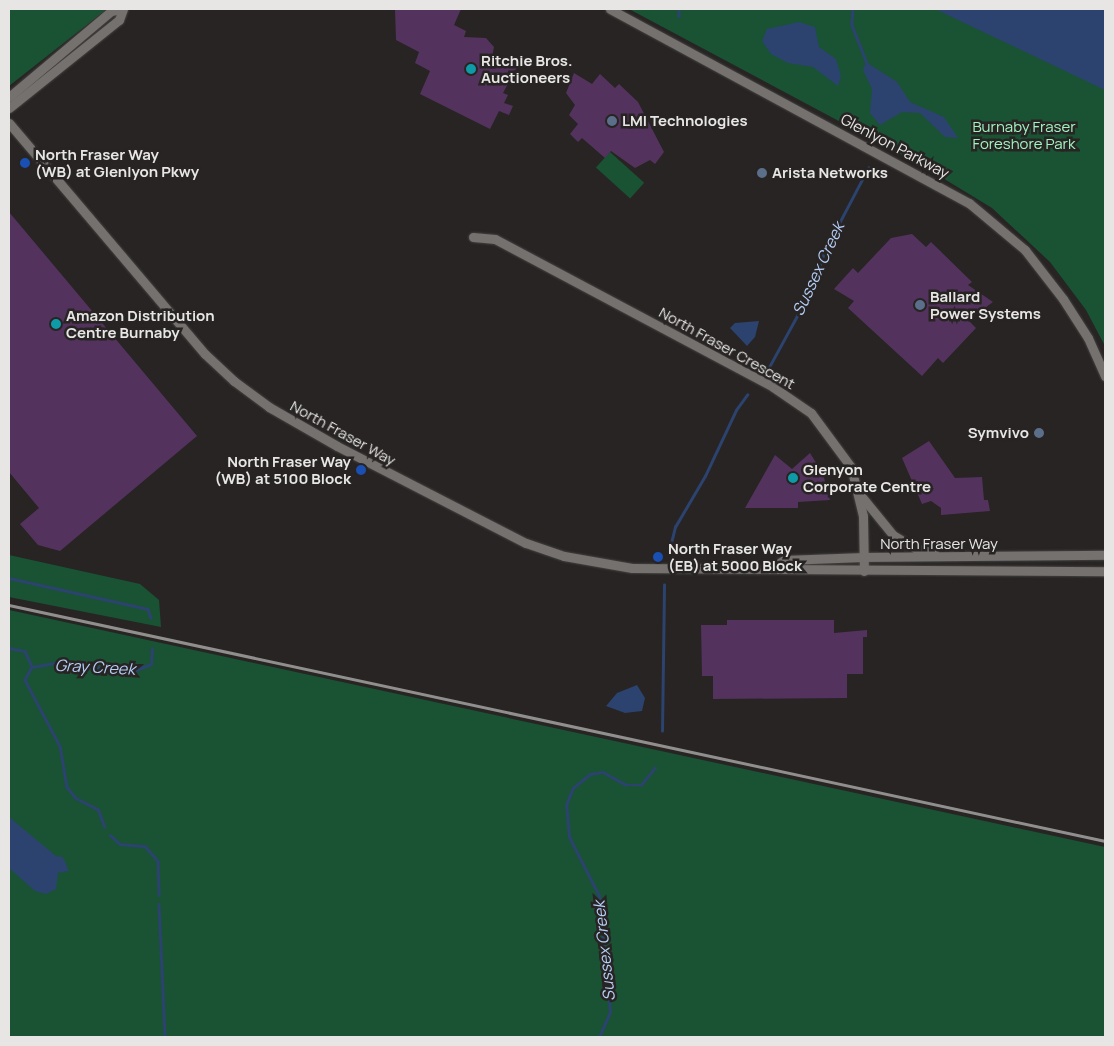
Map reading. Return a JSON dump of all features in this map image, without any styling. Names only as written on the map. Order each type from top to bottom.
[{"type":"street","points":[[9,97],[111,11],[122,9]]},
{"type":"street","points":[[9,108],[118,20],[122,9]]},
{"type":"street","name":"Glenlyon Parkway","points":[[610,9],[922,175],[976,208],[1025,250],[1063,299],[1088,338],[1105,376]]},
{"type":"street","name":"North Fraser Way","points":[[9,123],[206,354],[234,380],[282,415],[494,530],[564,556],[632,568],[774,566],[785,571],[1105,572]]},
{"type":"street","name":"North Fraser Crescent","points":[[473,237],[495,239],[790,397],[811,413],[837,443],[852,467],[860,494],[864,571]]},
{"type":"street","points":[[860,494],[893,535],[915,548],[945,556]]},
{"type":"street","name":"North Fraser Way","points":[[774,566],[784,560],[864,557],[1105,555]]},
{"type":"green space","points":[[9,9],[107,9],[9,86]]},
{"type":"green space","name":"Burnaby Fraser Foreshore Park","points":[[629,9],[980,9],[1105,66],[1105,346],[1086,310],[1050,262],[992,208],[923,166]]},
{"type":"green space","points":[[610,152],[644,183],[630,198],[596,168]]},
{"type":"green space","points":[[9,555],[140,584],[159,600],[161,627],[9,597]]},
{"type":"green space","points":[[9,610],[1105,847],[1105,1037],[9,1037]]},
{"type":"water","points":[[935,9],[1105,9],[1105,90]]},
{"type":"water","points":[[799,22],[815,27],[819,47],[836,59],[841,76],[838,86],[813,67],[788,63],[771,54],[762,41],[767,29]]},
{"type":"water","points":[[866,62],[897,82],[910,102],[944,117],[958,138],[945,137],[920,113],[902,112],[880,125],[870,113],[872,89],[863,70]]},
{"type":"water","points":[[759,321],[755,337],[747,346],[730,328],[735,323]]},
{"type":"water","points":[[637,685],[645,698],[642,711],[625,713],[606,706],[617,693]]},
{"type":"water","points":[[9,817],[56,856],[63,857],[69,871],[58,873],[56,889],[46,894],[35,891],[9,868]]},
{"type":"building","name":"Ritchie Bros. Auctioneers","points":[[395,9],[461,9],[454,25],[466,31],[464,37],[486,38],[494,47],[492,57],[517,67],[503,93],[508,95],[504,103],[513,106],[509,115],[499,111],[490,129],[420,94],[430,71],[415,63],[419,52],[396,40]]},
{"type":"building","name":"LMI Technologies","points":[[574,73],[592,84],[600,74],[615,88],[619,84],[638,102],[664,152],[655,164],[650,160],[635,168],[611,151],[605,158],[582,138],[578,142],[570,134],[578,124],[569,115],[575,105],[566,93]]},
{"type":"building","name":"Amazon Distribution Centre Burnaby","points":[[9,212],[197,436],[60,551],[38,545],[20,524],[39,508],[9,472]]},
{"type":"building","name":"Ballard Power Systems","points":[[912,234],[926,247],[931,242],[972,282],[968,285],[993,302],[968,320],[976,328],[943,363],[938,358],[922,376],[848,308],[854,301],[834,289],[853,268],[858,273],[891,238]]},
{"type":"building","points":[[929,441],[955,478],[982,477],[984,500],[988,500],[990,511],[941,515],[941,508],[931,501],[922,504],[902,458]]},
{"type":"building","name":"Glenyon Corporate Centre","points":[[810,453],[823,474],[830,500],[798,502],[798,508],[745,508],[775,455],[792,469]]},
{"type":"building","points":[[727,620],[834,620],[834,633],[867,630],[867,637],[863,637],[863,674],[847,674],[847,698],[713,699],[713,676],[702,676],[701,625],[727,625]]},
{"type":"waterway","points":[[679,9],[679,16]]},
{"type":"waterway","name":"Sussex Creek","points":[[853,9],[852,25],[867,63]]},
{"type":"waterway","name":"Sussex Creek","points":[[768,369],[811,290],[825,250],[868,168]]},
{"type":"waterway","name":"Sussex Creek","points":[[669,551],[675,527],[705,476],[736,410],[747,395]]},
{"type":"waterway","name":"Gray Creek","points":[[9,578],[148,609],[151,618]]},
{"type":"waterway","name":"Sussex Creek","points":[[662,731],[664,585]]},
{"type":"waterway","points":[[9,648],[25,651],[32,667]]},
{"type":"waterway","name":"Gray Creek","points":[[32,667],[54,663],[133,671],[151,664],[152,649]]},
{"type":"waterway","name":"Gray Creek","points":[[32,667],[25,680],[60,746],[67,787],[76,798],[98,809],[105,827]]},
{"type":"waterway","name":"Sussex Creek","points":[[599,1037],[610,1012],[599,896],[569,837],[566,805],[573,788],[590,774],[603,772],[626,785],[641,785],[655,768]]},
{"type":"waterway","name":"Gray Creek","points":[[110,835],[120,844],[145,846],[158,861],[159,895]]},
{"type":"waterway","name":"Gray Creek","points":[[159,904],[165,1037]]},
{"type":"railway","points":[[9,605],[1105,841]]},
{"type":"place","name":"Ritchie Bros. Auctioneers","points":[[471,69]]},
{"type":"place","name":"LMI Technologies","points":[[612,121]]},
{"type":"place","name":"North Fraser Way (WB) at Glenlyon Pkwy","points":[[25,163]]},
{"type":"place","name":"Arista Networks","points":[[762,173]]},
{"type":"place","name":"Ballard Power Systems","points":[[920,305]]},
{"type":"place","name":"Amazon Distribution Centre Burnaby","points":[[56,324]]},
{"type":"place","name":"Symvivo","points":[[1039,433]]},
{"type":"place","name":"North Fraser Way (WB) at 5100 Block","points":[[361,470]]},
{"type":"place","name":"Glenyon Corporate Centre","points":[[793,478]]},
{"type":"place","name":"North Fraser Way (EB) at 5000 Block","points":[[658,557]]}]
